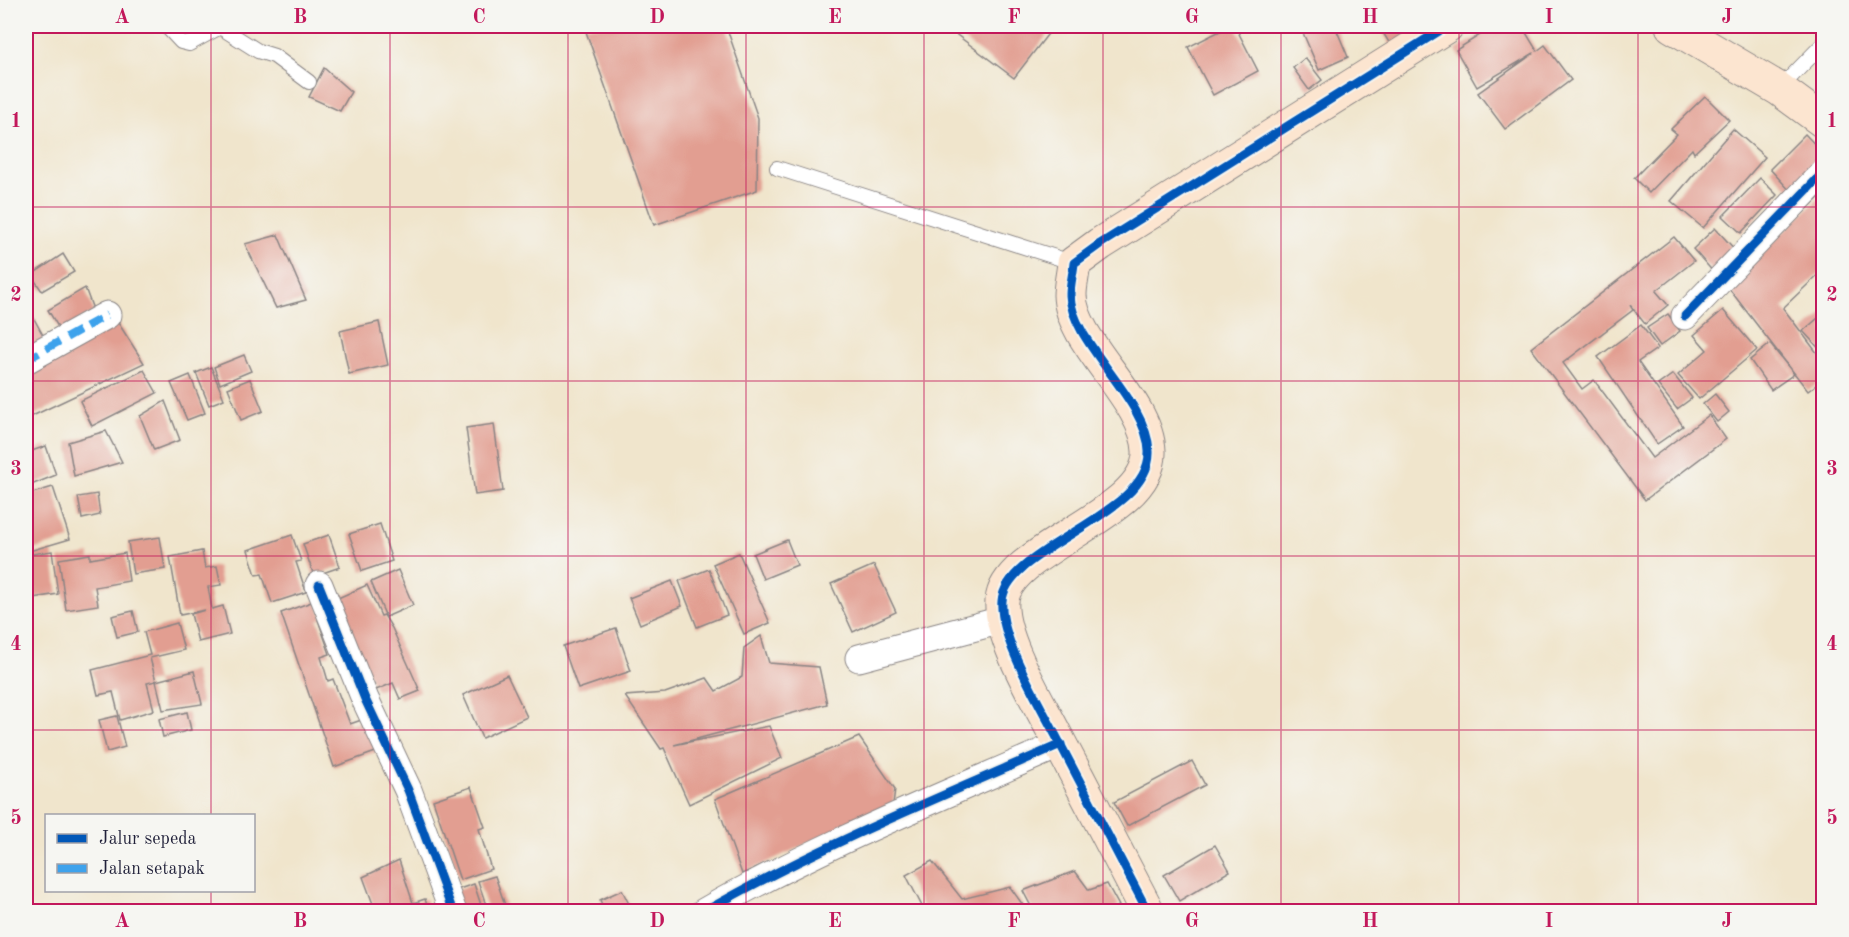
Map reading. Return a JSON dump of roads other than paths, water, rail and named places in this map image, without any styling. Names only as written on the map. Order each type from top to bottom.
[{"type":"street","points":[[1148,912],[1023,670],[1002,620],[1002,598],[1009,581],[1046,551],[1115,506],[1142,479],[1149,453],[1143,426],[1076,320],[1070,296],[1074,263],[1100,244],[1448,26]]},
{"type":"street","points":[[1672,26],[1779,89],[1824,122]]},
{"type":"street","points":[[1685,316],[1824,172]]},
{"type":"street","points":[[26,360],[107,315]]},
{"type":"street","points":[[319,585],[365,699],[412,801],[453,912]]},
{"type":"street","points":[[859,658],[1002,620]]},
{"type":"street","points":[[704,912],[748,886],[883,822],[1060,744]]},
{"type":"lane","points":[[166,26],[181,42],[189,44],[214,29],[224,28],[258,51],[274,56],[309,82]]},
{"type":"lane","points":[[1779,89],[1824,43]]},
{"type":"lane","points":[[777,168],[1074,263]]}]
